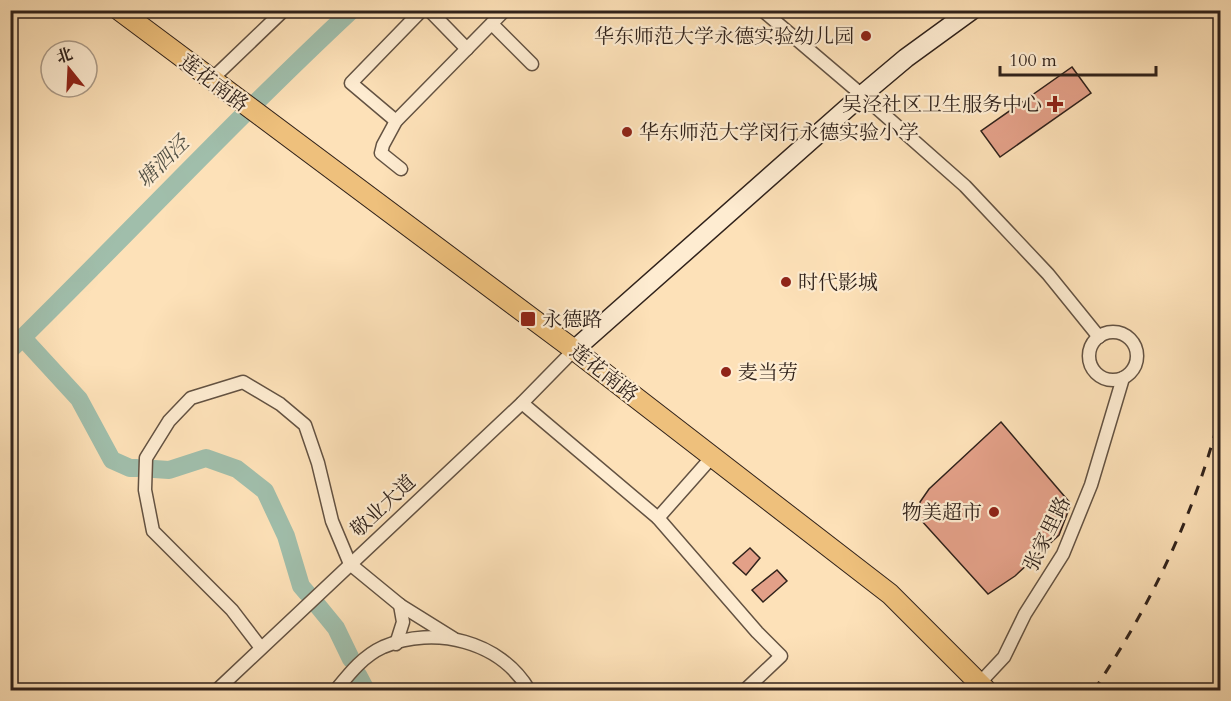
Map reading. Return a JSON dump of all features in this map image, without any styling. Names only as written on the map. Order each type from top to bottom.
[{"type":"main road","name":"莲花南路","points":[[119,10],[279,132],[430,241],[574,350],[890,594],[979,688]]},
{"type":"street","points":[[219,86],[284,10]]},
{"type":"street","points":[[396,121],[351,83],[422,10]]},
{"type":"street","points":[[429,10],[467,49]]},
{"type":"street","points":[[401,169],[381,153],[396,121],[505,10]]},
{"type":"street","points":[[762,10],[965,186],[1048,274],[1098,337]]},
{"type":"street","points":[[574,350],[862,95],[906,58],[972,10]]},
{"type":"street","points":[[492,24],[532,64]]},
{"type":"street","points":[[1114,332],[1129,338],[1134,344],[1137,360],[1134,368],[1123,378],[1107,379],[1095,371],[1089,357],[1093,343],[1098,337],[1114,332]]},
{"type":"street","name":"敬业大道","points":[[217,690],[522,403],[574,350]]},
{"type":"street","name":"张家里路","points":[[979,688],[1004,657],[1025,614],[1063,554],[1091,485],[1123,378]]},
{"type":"street","points":[[261,648],[232,610],[153,531],[146,490],[146,458],[169,421],[191,398],[243,382],[280,404],[305,425],[318,463],[332,521],[350,564],[400,605],[453,638],[491,652],[521,677],[529,690]]},
{"type":"street","points":[[522,403],[658,518],[781,657],[746,690]]},
{"type":"street","points":[[658,518],[712,457]]},
{"type":"street","points":[[396,644],[403,622],[400,605]]},
{"type":"street","points":[[336,690],[353,669],[382,648],[417,637],[453,638]]},
{"type":"building","points":[[1072,67],[1091,93],[1000,157],[981,131]]},
{"type":"building","name":"物美超市","points":[[1001,422],[1071,504],[1059,535],[1015,576],[988,594],[920,519],[920,502],[929,489]]},
{"type":"building","points":[[750,548],[760,558],[746,575],[733,563]]},
{"type":"building","points":[[777,570],[787,581],[763,602],[752,590]]},
{"type":"waterway","name":"塘泗泾","points":[[10,350],[352,10]]},
{"type":"waterway","points":[[23,338],[79,399],[112,460],[130,468],[137,468]]},
{"type":"waterway","points":[[154,469],[169,470],[206,458],[237,469],[265,491],[286,536],[301,586],[307,593]]},
{"type":"waterway","points":[[318,606],[336,628],[351,659]]},
{"type":"waterway","points":[[358,675],[366,690]]},
{"type":"railway","points":[[1094,690],[1134,626],[1169,558],[1198,487],[1220,414]]},
{"type":"place","name":"华东师范大学永德实验幼儿园","points":[[866,36]]},
{"type":"place","name":"吴泾社区卫生服务中心","points":[[1055,104]]},
{"type":"place","name":"华东师范大学闵行永德实验小学","points":[[627,132]]},
{"type":"place","name":"时代影城","points":[[786,282]]},
{"type":"place","name":"永德路","points":[[528,319]]},
{"type":"place","name":"麦当劳","points":[[726,372]]},
{"type":"place","name":"物美超市","points":[[994,512]]}]
